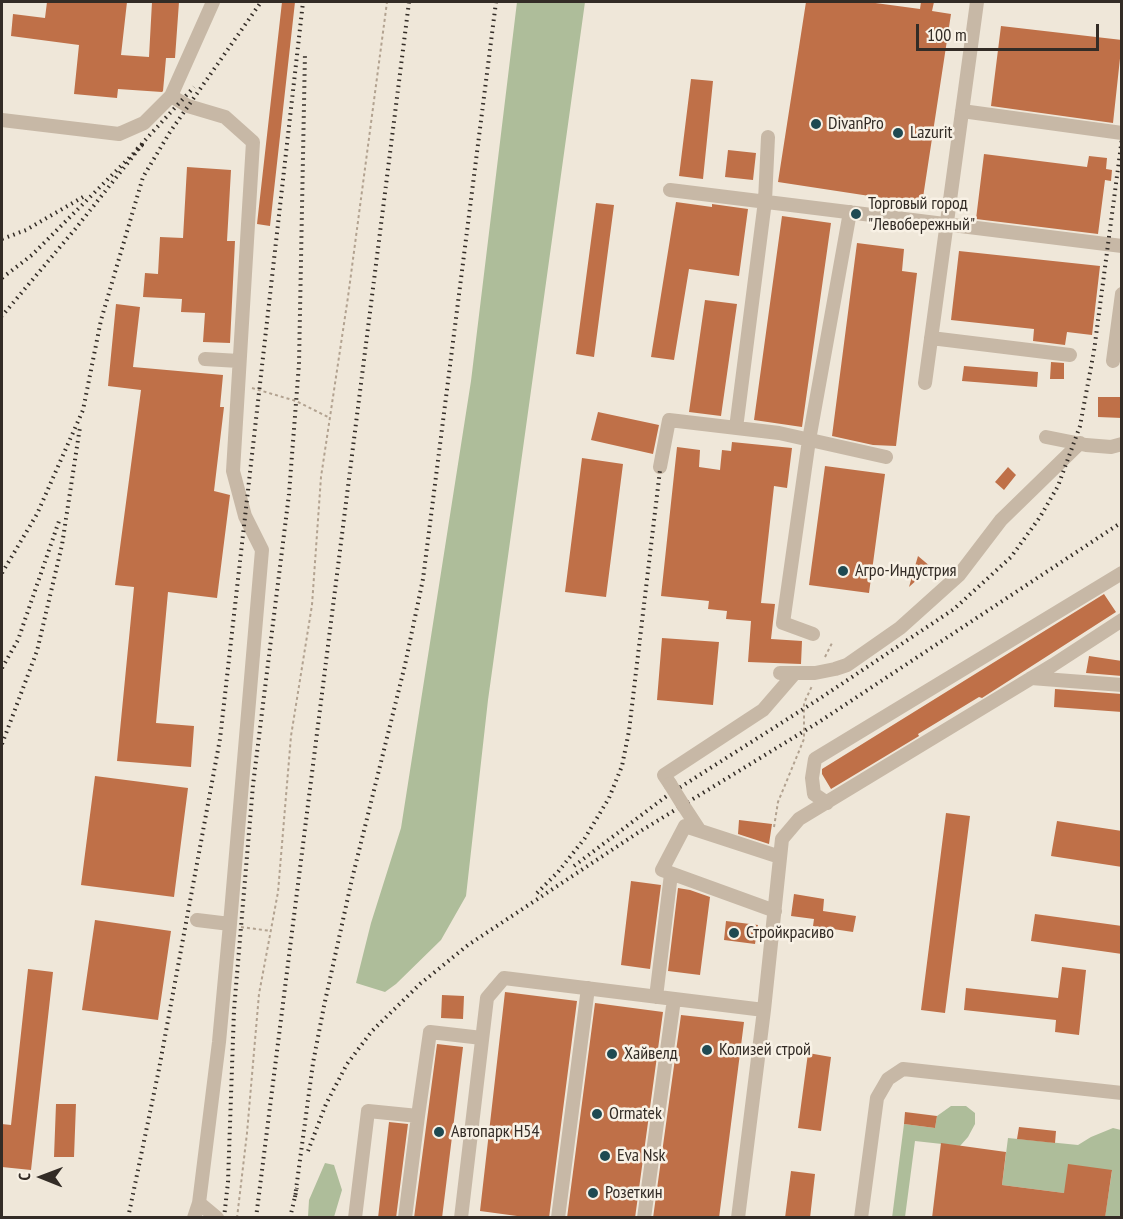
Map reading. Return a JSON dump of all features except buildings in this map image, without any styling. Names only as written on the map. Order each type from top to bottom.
[{"type":"lane","points":[[2,120],[119,134],[144,123],[171,96],[213,2]]},
{"type":"lane","points":[[925,383],[977,2]]},
{"type":"lane","points":[[171,96],[188,106],[225,117],[253,142],[232,471],[245,516],[262,550],[219,1042],[199,1203],[194,1218]]},
{"type":"lane","points":[[962,111],[1122,133]]},
{"type":"lane","points":[[736,428],[765,201],[768,137]]},
{"type":"lane","points":[[670,190],[1122,246]]},
{"type":"lane","points":[[813,634],[783,623],[809,440],[850,212]]},
{"type":"lane","points":[[1113,361],[1122,294]]},
{"type":"lane","points":[[931,338],[1070,355]]},
{"type":"lane","points":[[205,359],[239,361]]},
{"type":"lane","points":[[660,467],[669,420],[778,433],[886,457]]},
{"type":"lane","points":[[1046,437],[1111,447],[1122,444]]},
{"type":"lane","points":[[780,673],[818,673],[848,665],[900,628],[959,575],[1001,520],[1080,443]]},
{"type":"lane","points":[[827,803],[814,794],[812,777],[815,759],[1122,573]]},
{"type":"lane","points":[[738,1218],[764,1010],[782,839],[799,819],[1122,620]]},
{"type":"lane","points":[[700,831],[664,775],[763,710],[795,673]]},
{"type":"lane","points":[[1031,678],[1122,686]]},
{"type":"lane","points":[[775,911],[662,870],[685,826],[780,857]]},
{"type":"lane","points":[[656,997],[671,874]]},
{"type":"lane","points":[[197,921],[230,924]]},
{"type":"lane","points":[[461,1218],[487,998],[504,978],[764,1010]]},
{"type":"lane","points":[[558,1218],[588,988]]},
{"type":"lane","points":[[644,1218],[674,999]]},
{"type":"lane","points":[[405,1218],[430,1032],[482,1038]]},
{"type":"lane","points":[[861,1218],[878,1098],[888,1079],[903,1069],[1122,1093]]},
{"type":"lane","points":[[355,1218],[368,1111],[417,1116]]},
{"type":"lane","points":[[199,1203],[217,1218]]},
{"type":"path","points":[[237,1218],[259,994],[278,892],[291,736],[312,604],[321,477],[348,297],[387,2]]},
{"type":"path","points":[[238,383],[296,400],[330,418]]},
{"type":"path","points":[[774,833],[778,802],[804,739],[804,703],[832,643]]},
{"type":"path","points":[[230,924],[271,931]]},
{"type":"green space","points":[[517,2],[585,2],[488,700],[466,896],[441,940],[385,992],[356,983],[371,923],[401,828],[471,381]]},
{"type":"green space","points":[[951,1106],[966,1106],[975,1113],[975,1124],[960,1146],[915,1141],[905,1217],[892,1218],[904,1124],[935,1128],[937,1116]]},
{"type":"green space","points":[[1113,1128],[1121,1130],[1121,1217],[1105,1217],[1112,1171],[1064,1193],[1002,1185],[1008,1138],[1078,1145]]},
{"type":"green space","points":[[325,1163],[334,1165],[342,1190],[334,1217],[308,1217],[309,1200]]},
{"type":"railway","points":[[2,573],[37,514],[83,410],[101,320],[143,177],[170,132],[261,2]]},
{"type":"railway","points":[[128,1218],[159,1069],[220,739],[303,2]]},
{"type":"railway","points":[[256,1218],[409,2]]},
{"type":"railway","points":[[295,1197],[313,1063],[324,1006],[352,879],[405,665],[423,579],[496,2]]},
{"type":"railway","points":[[224,1218],[228,1182],[234,1010],[253,785],[289,494],[299,364],[305,52]]},
{"type":"railway","points":[[137,149],[194,87]]},
{"type":"railway","points":[[574,866],[668,795],[819,699],[954,609],[1011,557],[1040,517],[1058,486],[1080,426],[1094,351],[1122,138]]},
{"type":"railway","points":[[2,278],[32,255],[142,145],[2,316]]},
{"type":"railway","points":[[2,239],[26,230],[83,197]]},
{"type":"railway","points":[[2,744],[37,651],[62,545],[80,427]]},
{"type":"railway","points":[[537,893],[558,872],[585,838],[609,798],[622,766],[629,731],[660,470]]},
{"type":"railway","points":[[2,668],[18,640],[59,521]]},
{"type":"railway","points":[[308,1151],[326,1104],[347,1064],[372,1031],[420,984],[468,945],[639,832],[819,722],[1122,522]]},
{"type":"railway","points":[[290,1218],[297,1188]]},
{"type":"place","name":"DivanPro","points":[[816,124]]},
{"type":"place","name":"Lazurit","points":[[898,133]]},
{"type":"place","name":"Торговый город \"Левобережный\"","points":[[856,214]]},
{"type":"place","name":"Агро-Индустрия","points":[[843,571]]},
{"type":"place","name":"Стройкрасиво","points":[[734,933]]},
{"type":"place","name":"Колизей строй","points":[[707,1050]]},
{"type":"place","name":"Хайвелд","points":[[612,1054]]},
{"type":"place","name":"Ormatek","points":[[597,1114]]},
{"type":"place","name":"Автопарк Н54","points":[[439,1132]]},
{"type":"place","name":"Eva Nsk","points":[[605,1156]]},
{"type":"place","name":"Розеткин","points":[[593,1193]]}]
